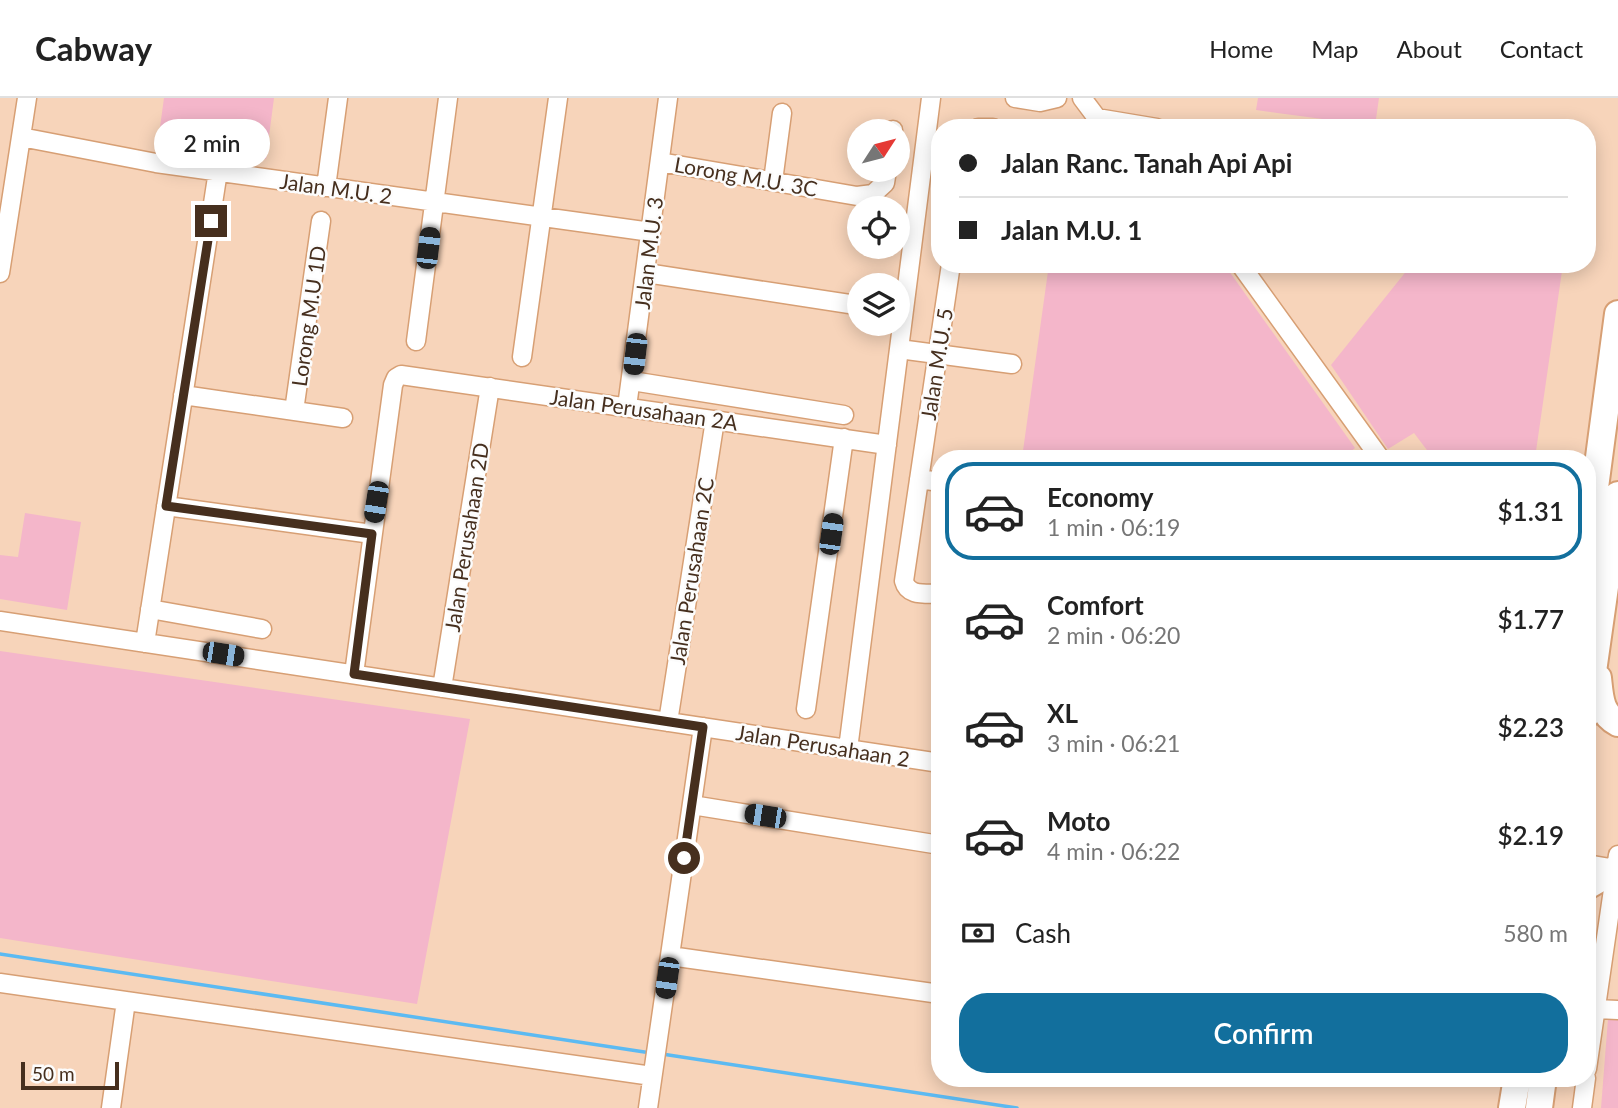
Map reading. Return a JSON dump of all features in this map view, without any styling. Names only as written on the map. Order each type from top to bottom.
[{"type":"highway","points":[[1596,480],[1618,314]]},
{"type":"highway","points":[[1596,652],[1618,495]]},
{"type":"highway","points":[[1596,666],[1602,705],[1607,716],[1618,723]]},
{"type":"highway","points":[[1596,879],[1617,862]]},
{"type":"highway","points":[[1513,1108],[1516,1087]]},
{"type":"street","points":[[0,273],[27,98]]},
{"type":"street","points":[[326,187],[338,98]]},
{"type":"street","points":[[415,341],[448,98]]},
{"type":"street","points":[[522,357],[558,98]]},
{"type":"street","name":"Jalan M.U. 3","points":[[627,407],[668,98]]},
{"type":"street","points":[[848,749],[931,98]]},
{"type":"street","points":[[1015,98],[1040,102],[1057,98]]},
{"type":"street","points":[[1082,98],[1097,117],[1108,119]]},
{"type":"street","points":[[773,181],[782,113]]},
{"type":"street","name":"Jalan M.U. 2","points":[[21,137],[156,163],[651,232]]},
{"type":"street","name":"Lorong M.U. 3C","points":[[660,162],[856,195],[873,194],[885,182]]},
{"type":"street","points":[[145,643],[218,171]]},
{"type":"street","name":"Lorong M.U 1D","points":[[294,411],[321,221]]},
{"type":"street","points":[[646,273],[847,304]]},
{"type":"street","name":"Jalan M.U. 5","points":[[931,593],[910,592],[904,581],[950,273]]},
{"type":"street","points":[[1246,273],[1374,450]]},
{"type":"street","points":[[899,349],[1012,364]]},
{"type":"street","name":"Jalan Perusahaan 2A","points":[[372,534],[393,385],[401,375],[887,445]]},
{"type":"street","points":[[632,381],[844,415]]},
{"type":"street","name":"Jalan Perusahaan 2D","points":[[442,688],[490,387]]},
{"type":"street","points":[[183,394],[343,418]]},
{"type":"street","name":"Jalan Perusahaan 2C","points":[[668,722],[715,420]]},
{"type":"street","points":[[806,709],[844,438]]},
{"type":"street","points":[[919,479],[931,481]]},
{"type":"street","points":[[166,506],[372,534],[354,674]]},
{"type":"street","points":[[150,609],[262,629]]},
{"type":"street","name":"Jalan Perusahaan 2","points":[[0,621],[931,762]]},
{"type":"street","points":[[648,1108],[703,727]]},
{"type":"street","points":[[692,805],[931,844]]},
{"type":"street","points":[[1596,863],[1617,862],[1596,1009],[1618,1010]]},
{"type":"street","points":[[670,956],[931,993]]},
{"type":"street","points":[[0,983],[653,1069]]},
{"type":"street","points":[[111,1108],[127,1001]]},
{"type":"street","points":[[1582,1108],[1585,1087]]},
{"type":"shaded area","points":[[164,98],[274,98],[266,159],[158,142]]},
{"type":"shaded area","points":[[1258,98],[1379,98],[1376,119],[1323,119],[1256,110]]},
{"type":"shaded area","points":[[1048,273],[1230,273],[1355,448],[1353,450],[1023,450]]},
{"type":"shaded area","points":[[1405,273],[1562,273],[1536,450],[1427,450],[1414,433],[1388,449],[1331,365]]},
{"type":"shaded area","points":[[25,513],[81,522],[67,610],[0,599],[0,555],[18,557]]},
{"type":"shaded area","points":[[0,651],[470,719],[417,1004],[0,938]]},
{"type":"shaded area","points":[[1608,1019],[1618,1020],[1618,1108],[1601,1108]]},
{"type":"waterway","points":[[0,954],[651,1053]]},
{"type":"waterway","points":[[662,1054],[1017,1108]]},
{"type":"route","points":[[211,221],[166,506],[372,534],[354,674],[703,727],[684,858]]}]
